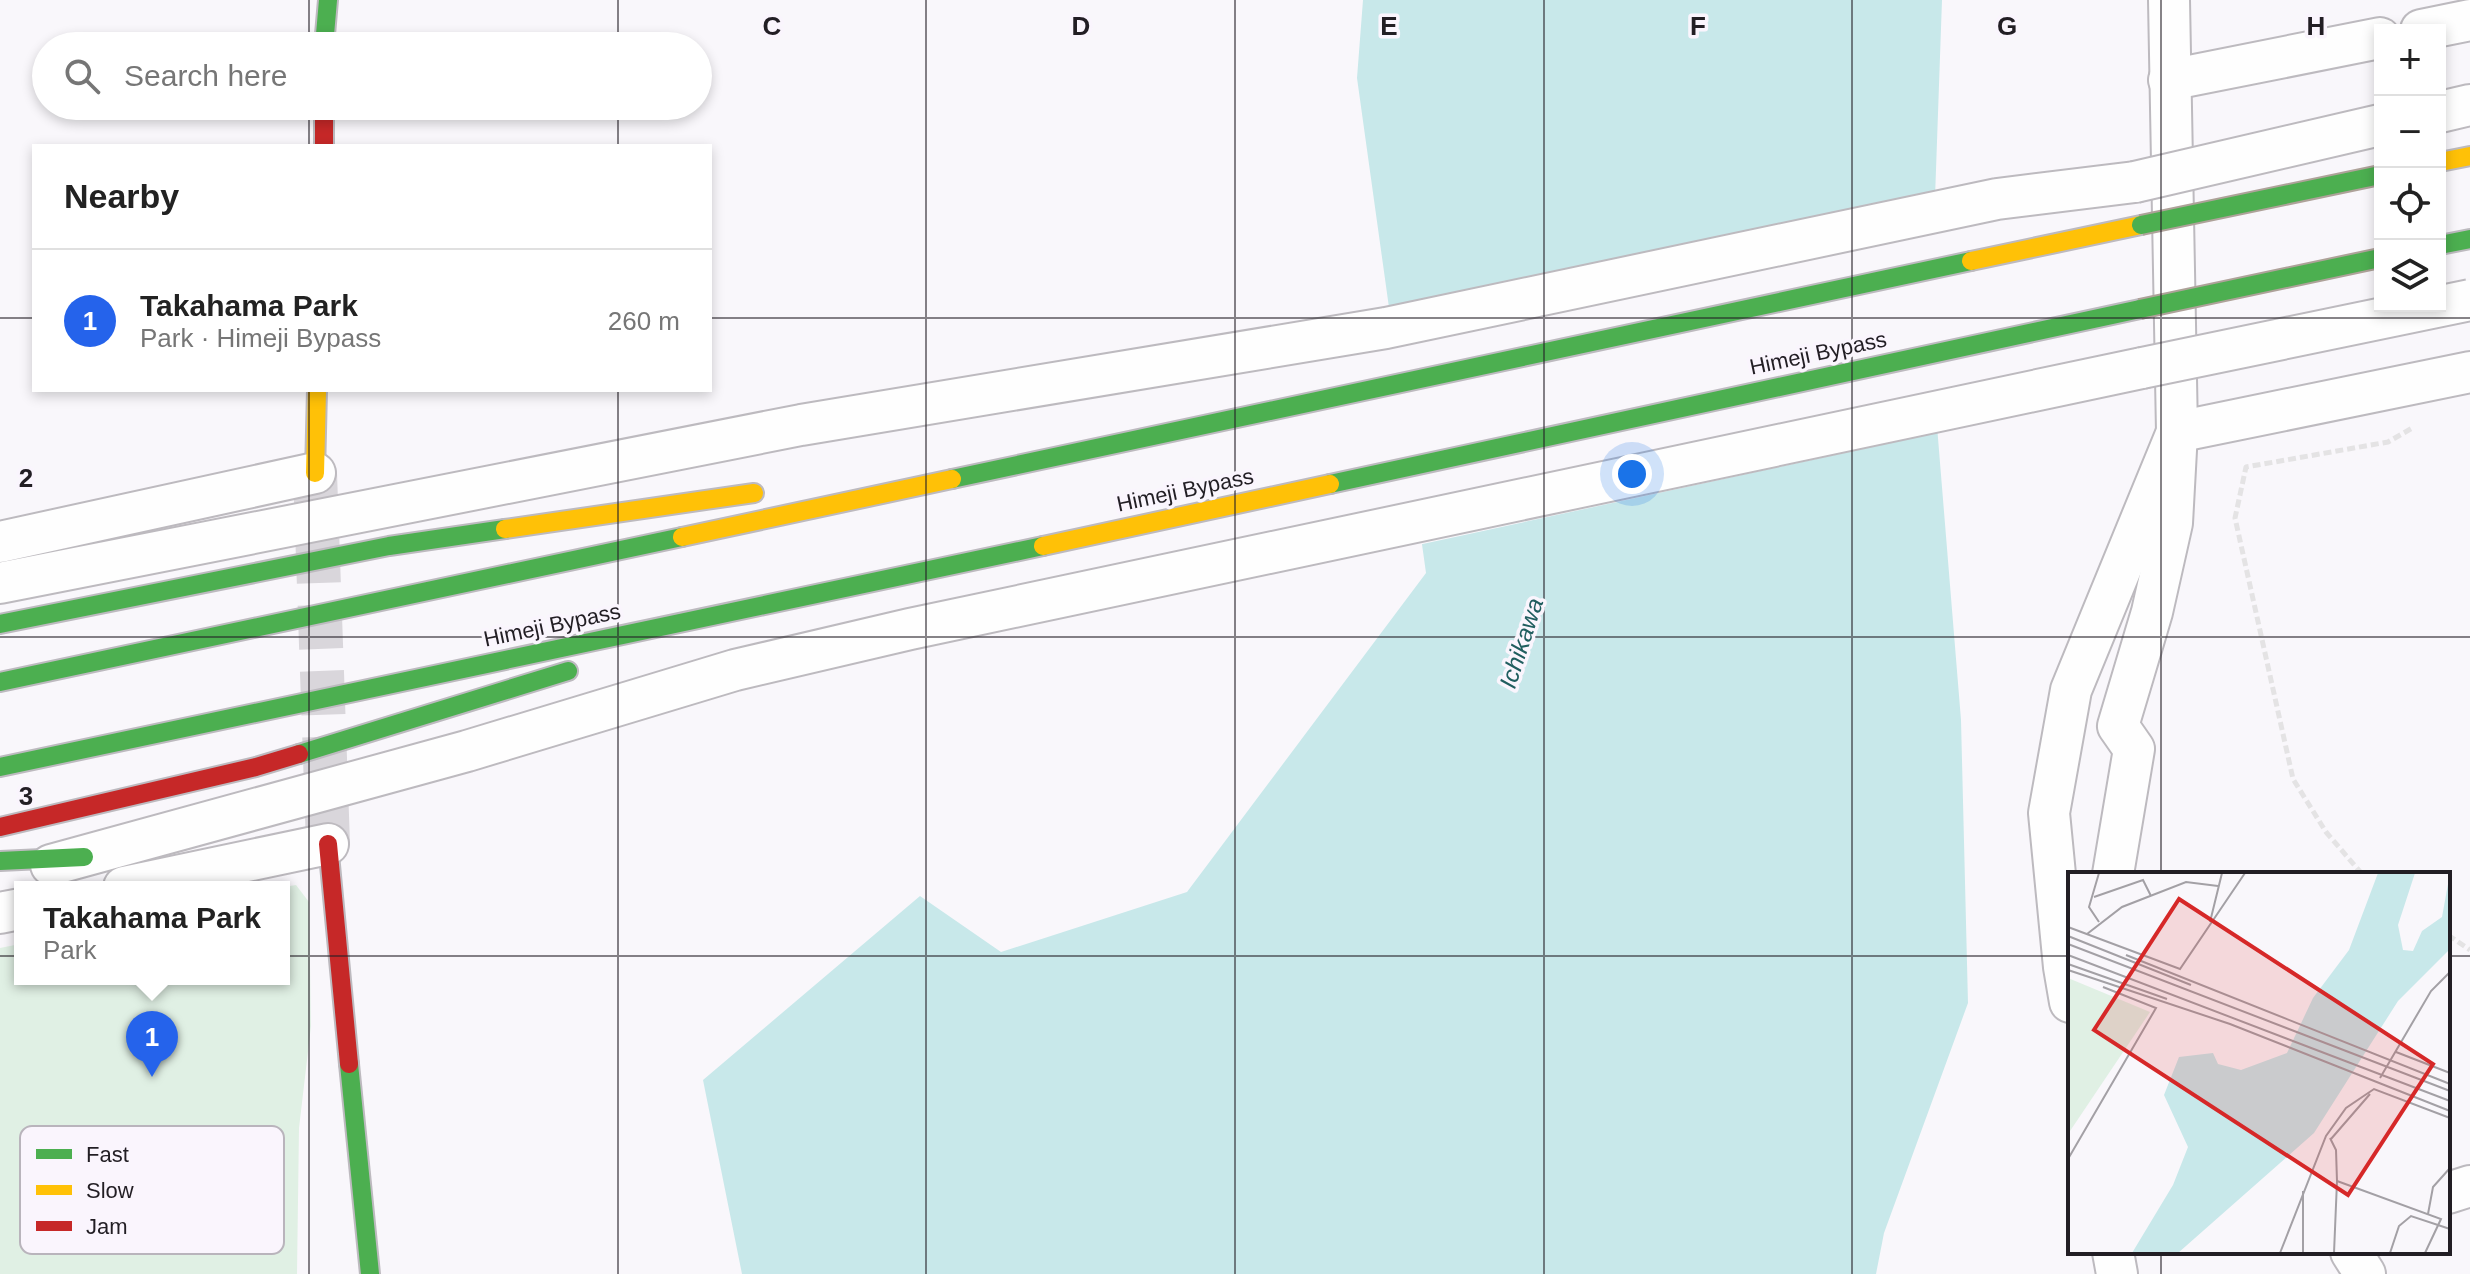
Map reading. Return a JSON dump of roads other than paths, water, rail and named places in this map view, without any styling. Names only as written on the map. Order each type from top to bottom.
[{"type":"main road","points":[[325,32],[328,0]]},
{"type":"main road","points":[[324,120],[324,144]]},
{"type":"main road","points":[[2446,161],[2470,156]]},
{"type":"main road","points":[[0,682],[2374,176]]},
{"type":"main road","points":[[2446,244],[2470,239]]},
{"type":"main road","name":"Himeji Bypass","points":[[0,767],[785,602],[2374,259]]},
{"type":"main road","points":[[315,473],[317,392]]},
{"type":"main road","points":[[886,474],[1152,436]]},
{"type":"main road","points":[[0,624],[389,546],[777,490]]},
{"type":"main road","points":[[618,655],[785,602]]},
{"type":"main road","points":[[0,827],[256,767],[588,665]]},
{"type":"main road","points":[[328,844],[370,1274]]},
{"type":"main road","points":[[0,861],[84,857]]},
{"type":"street","points":[[310,0],[320,32]]},
{"type":"street","points":[[2113,872],[2134,749],[2118,726],[2152,612],[2172,523],[2177,432],[2169,0]]},
{"type":"street","points":[[2446,25],[2470,20]]},
{"type":"street","points":[[2169,80],[2374,39]]},
{"type":"street","points":[[2446,111],[2470,105]]},
{"type":"street","points":[[0,583],[801,425],[1386,328],[1997,199],[2135,182],[2374,126]]},
{"type":"street","points":[[0,876],[84,857],[467,751],[735,670],[910,629],[2470,300]]},
{"type":"street","points":[[2177,432],[2470,372]]},
{"type":"street","points":[[2068,979],[2049,813],[2071,690],[2177,432]]},
{"type":"street","points":[[0,542],[315,473]]},
{"type":"street","points":[[152,881],[328,844]]},
{"type":"street","points":[[2450,1192],[2470,1186]]},
{"type":"street","points":[[2113,1254],[2117,1274]]},
{"type":"street","points":[[2352,1254],[2365,1274]]},
{"type":"water","name":"Ichikawa","points":[[1363,0],[1942,0],[1930,340],[1961,720],[1968,1003],[1884,1233],[1876,1274],[742,1274],[703,1080],[920,896],[1001,952],[1187,892],[1426,573],[1357,78]]},
{"type":"tunnel","points":[[315,473],[328,844]]},
{"type":"place","name":"Takahama Park","points":[[152,1077]]}]
